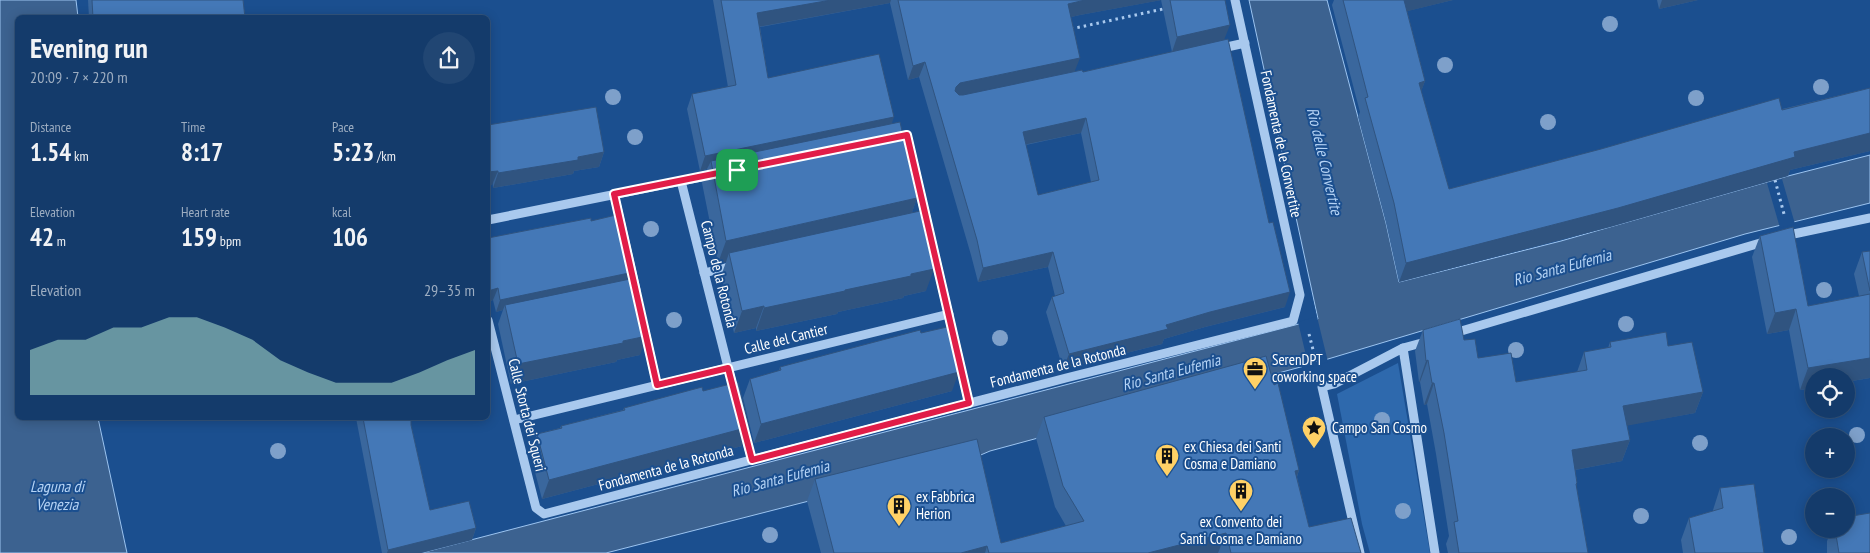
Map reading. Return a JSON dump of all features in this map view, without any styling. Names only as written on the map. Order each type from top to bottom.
[{"type":"street","name":"Fondamenta de le Convertite","points":[[1235,0],[1300,295]]},
{"type":"street","points":[[1206,52],[1245,44]]},
{"type":"street","points":[[888,139],[907,135],[969,403]]},
{"type":"street","points":[[490,220],[728,171]]},
{"type":"street","name":"Campo de la Rotonda","points":[[681,181],[752,460]]},
{"type":"street","points":[[614,194],[631,290],[638,298]]},
{"type":"street","points":[[1360,553],[1322,387],[1334,384],[1403,348],[1789,234],[1870,218]]},
{"type":"street","points":[[918,225],[927,223]]},
{"type":"street","points":[[704,273],[743,264]]},
{"type":"street","name":"Fondamenta de la Rotonda","points":[[544,514],[1293,321],[1300,295]]},
{"type":"street","name":"Calle del Cantier","points":[[514,420],[949,314]]},
{"type":"street","points":[[642,318],[657,385]]},
{"type":"street","name":"Calle Storta dei Squeri","points":[[491,320],[536,508],[544,514]]},
{"type":"street","points":[[1403,348],[1436,553]]},
{"type":"path","points":[[1068,30],[1163,9]]},
{"type":"path","points":[[1775,180],[1789,234]]},
{"type":"path","points":[[1307,326],[1315,359]]},
{"type":"shaded area","points":[[1398,363],[1430,553],[1370,553],[1362,524],[1337,394]]},
{"type":"water","name":"Laguna di Venezia","points":[[0,0],[76,0],[78,15],[15,15],[15,420],[98,420],[127,553],[0,553]]},
{"type":"water","points":[[1249,0],[1327,0],[1386,223],[1399,282],[1561,241],[1788,176],[1870,155],[1870,203],[1745,234],[1308,365],[990,451],[969,460],[606,553],[421,553],[1318,319]]},
{"type":"pier","points":[[1782,179],[1795,224],[1780,228],[1767,183]]},
{"type":"pier","points":[[1311,292],[1328,362],[1309,368],[1298,322],[1315,317],[1309,293]]},
{"type":"building","points":[[92,0],[243,0],[245,15],[93,15]]},
{"type":"building","points":[[721,0],[831,0],[757,13],[768,78],[879,54],[894,117],[705,156],[692,94],[736,85]]},
{"type":"building","points":[[898,0],[1085,0],[1068,4],[1080,58],[960,83],[955,91],[959,95],[1082,70],[1083,72],[1228,39],[1269,223],[1273,222],[1290,292],[1166,325],[1168,329],[1069,354],[1052,297],[1064,293],[1053,252],[983,268],[977,240],[925,62],[913,66]],"holes":[[[1086,118],[1099,180],[1038,195],[1023,132]]]},
{"type":"building","points":[[1170,0],[1225,0],[1230,25],[1177,37]]},
{"type":"building","points":[[1343,0],[1404,0],[1425,81],[1419,83],[1449,189],[1601,149],[1779,98],[1782,110],[1870,88],[1870,133],[1794,152],[1795,157],[1618,208],[1406,263],[1394,203],[1365,98],[1368,97]]},
{"type":"building","points":[[596,107],[604,152],[578,157],[578,160],[498,173],[498,171],[490,172],[490,125]]},
{"type":"building","points":[[900,122],[917,198],[726,241],[711,161]]},
{"type":"building","points":[[920,211],[934,269],[845,291],[742,311],[729,253]]},
{"type":"building","points":[[616,215],[629,273],[500,300],[498,288],[490,290],[490,238],[591,218],[591,221]]},
{"type":"building","points":[[1793,227],[1808,306],[1870,294],[1870,358],[1808,368],[1796,309],[1775,313],[1760,236]]},
{"type":"building","points":[[1870,251],[1870,291],[1862,252]]},
{"type":"building","points":[[635,278],[647,336],[623,341],[623,343],[518,364],[505,305]]},
{"type":"building","points":[[1460,319],[1464,340],[1475,339],[1478,358],[1511,353],[1516,382],[1587,370],[1584,352],[1611,347],[1610,342],[1666,332],[1668,346],[1692,342],[1703,392],[1623,406],[1630,440],[1572,450],[1588,553],[1459,553],[1454,522],[1458,521],[1444,433],[1434,383],[1432,383],[1428,360],[1426,361],[1423,330]]},
{"type":"building","points":[[947,327],[959,372],[761,424],[750,379],[781,370],[780,367],[920,330],[921,333]]},
{"type":"building","points":[[1266,356],[1274,385],[1278,383],[1299,470],[1295,471],[1309,527],[1351,518],[1361,553],[1231,553],[1226,533],[1148,553],[989,553],[987,546],[961,553],[834,553],[815,479],[977,439],[1001,543],[1084,521],[1063,486],[1044,417]]},
{"type":"building","points":[[738,382],[749,427],[549,480],[537,434],[702,387],[703,391]]},
{"type":"building","points":[[363,420],[411,420],[430,510],[469,501],[476,528],[388,550]]},
{"type":"building","points":[[1754,484],[1764,553],[1695,553],[1689,518],[1723,508],[1720,488]]},
{"type":"building","points":[[1870,513],[1870,553],[1839,553],[1836,538],[1855,538],[1855,516]]},
{"type":"place","name":"SerenDPT coworking space","points":[[1255,390]]},
{"type":"place","name":"Campo San Cosmo","points":[[1314,449]]},
{"type":"place","name":"ex Chiesa dei Santi Cosma e Damiano","points":[[1167,477]]},
{"type":"place","name":"ex Convento dei Santi Cosma e Damiano","points":[[1241,512]]},
{"type":"place","name":"ex Fabbrica Herion","points":[[899,527]]},
{"type":"route","points":[[907,135],[969,403],[752,460],[728,368],[657,385],[614,194],[737,170],[907,135]]},
{"type":"water label","name":"Rio delle Convertite","points":[[1325,161]]},
{"type":"water label","name":"Rio Santa Eufemia","points":[[1562,267]]},
{"type":"water label","name":"Rio Santa Eufemia","points":[[1171,372]]},
{"type":"water label","name":"Rio Santa Eufemia","points":[[780,478]]}]
